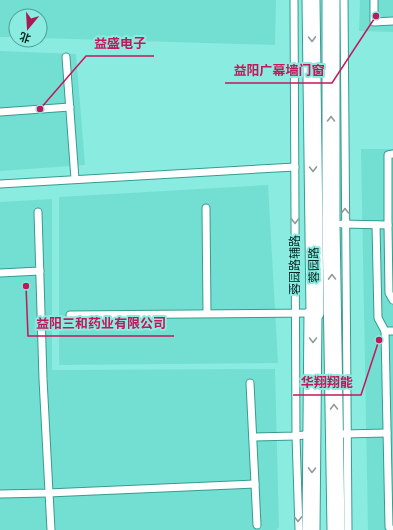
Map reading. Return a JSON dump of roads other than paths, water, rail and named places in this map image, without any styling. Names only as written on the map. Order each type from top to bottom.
[{"type":"street","name":"蓉园路","points":[[310,526],[304,435],[313,314],[315,313],[311,0]]},
{"type":"street","name":"蓉园路","points":[[331,0],[338,224],[341,435],[340,528]]},
{"type":"lane","name":"蓉园路辅路","points":[[294,0],[296,312],[304,435],[299,530]]},
{"type":"lane","points":[[344,0],[338,224],[388,226]]},
{"type":"lane","points":[[374,0],[374,22],[393,22]]},
{"type":"lane","points":[[66,58],[75,179]]},
{"type":"lane","points":[[0,112],[70,107]]},
{"type":"lane","points":[[393,154],[388,155],[389,293],[393,300]]},
{"type":"lane","points":[[0,184],[295,167]]},
{"type":"lane","points":[[206,208],[207,313]]},
{"type":"lane","points":[[38,212],[48,493],[51,530]]},
{"type":"lane","points":[[376,225],[378,318],[385,331],[389,527],[392,530]]},
{"type":"lane","points":[[0,273],[40,271]]},
{"type":"lane","points":[[70,316],[207,313],[315,313]]},
{"type":"lane","points":[[385,331],[393,331]]},
{"type":"lane","points":[[250,383],[257,525]]},
{"type":"lane","points":[[341,435],[387,433]]},
{"type":"lane","points":[[253,437],[304,435]]},
{"type":"lane","points":[[0,494],[255,484]]},
{"type":"place","name":"益阳广幕墙门窗","points":[[376,16]]},
{"type":"place","name":"益盛电子","points":[[40,109]]},
{"type":"place","name":"益阳三和药业有限公司","points":[[26,286]]},
{"type":"place","name":"华翔翔能","points":[[379,340]]}]
